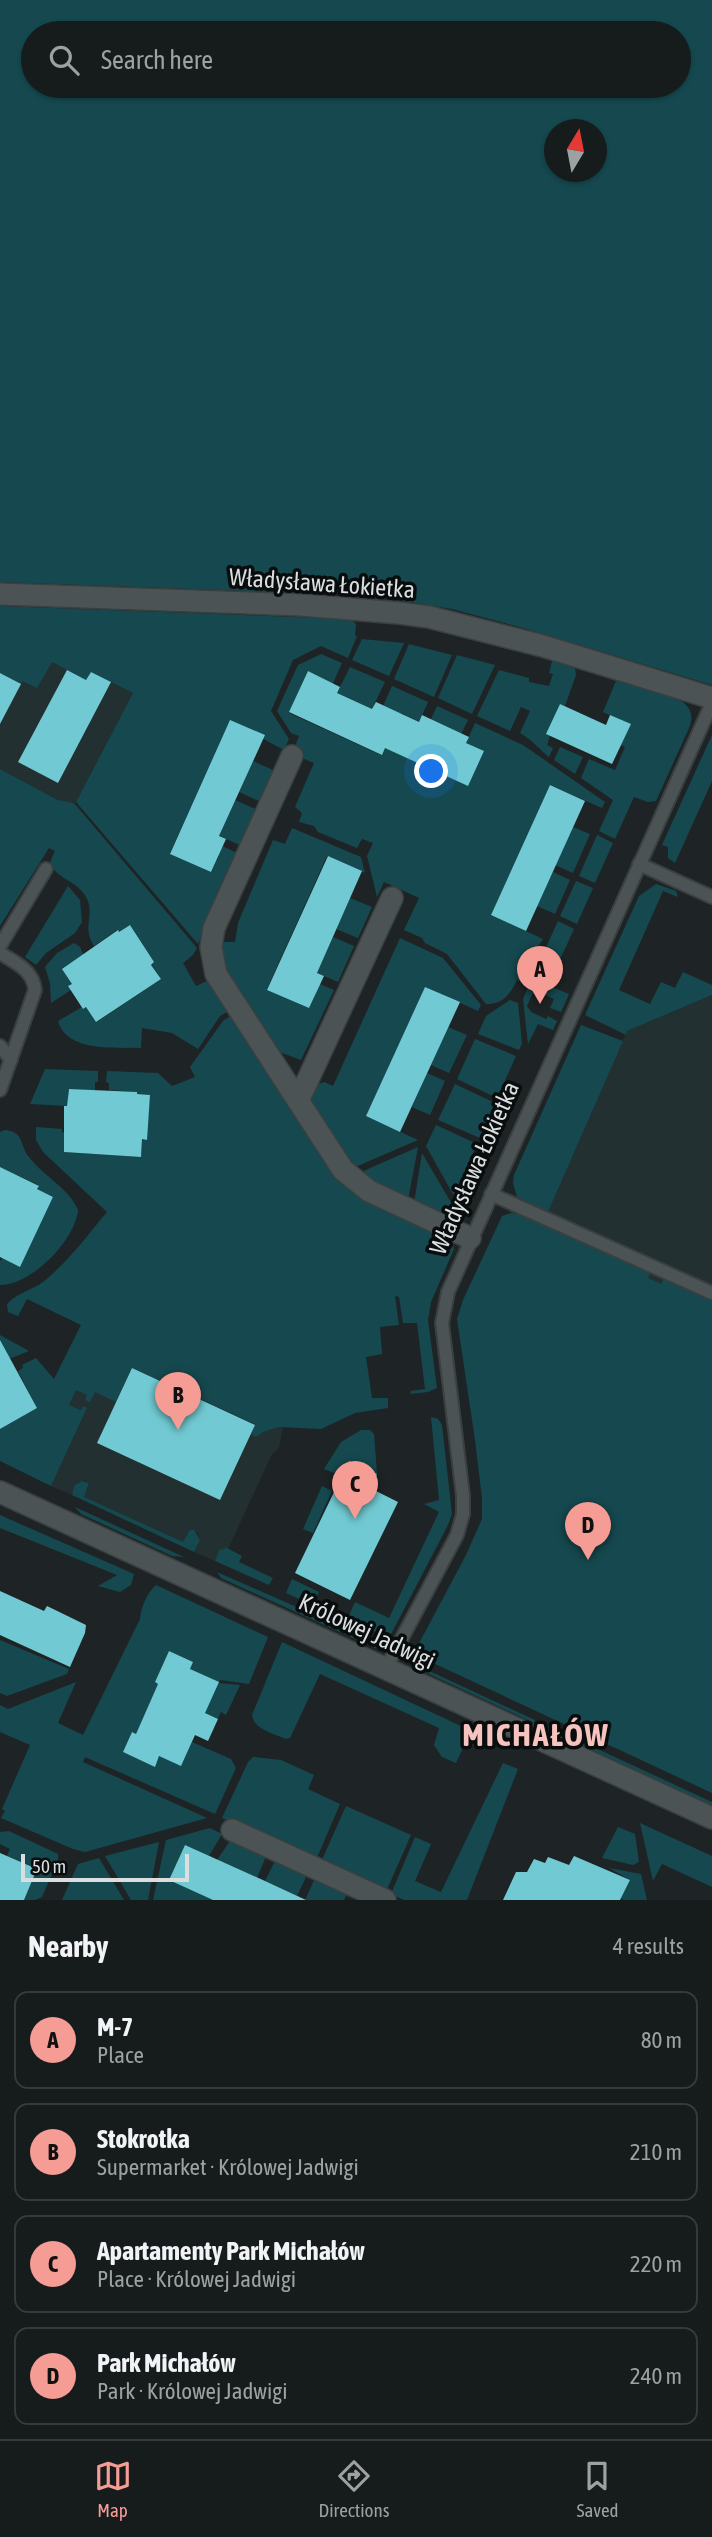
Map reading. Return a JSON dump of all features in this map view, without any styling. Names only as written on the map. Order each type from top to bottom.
[{"type":"street","name":"Władysława Łokietka","points":[[0,594],[315,606],[409,614],[543,646],[712,701]]},
{"type":"street","points":[[292,756],[218,920],[211,947],[216,974],[334,1159],[355,1181],[387,1200],[470,1238]]},
{"type":"street","points":[[298,1101],[392,898]]},
{"type":"street","name":"Królowej Jadwigi","points":[[0,1492],[712,1818]]},
{"type":"street","points":[[232,1830],[385,1900]]},
{"type":"lane","name":"Władysława Łokietka","points":[[386,1668],[457,1535],[463,1514],[442,1323],[445,1301],[470,1238],[712,701]]},
{"type":"lane","points":[[639,864],[712,897]]},
{"type":"lane","points":[[0,946],[46,869]]},
{"type":"lane","points":[[0,953],[27,971],[35,984],[34,999],[0,1090]]},
{"type":"lane","points":[[0,1046],[11,1060]]},
{"type":"lane","points":[[491,1194],[712,1293]]},
{"type":"shaded area","points":[[0,0],[712,0],[712,685],[527,629],[452,609],[333,594],[0,582]]},
{"type":"shaded area","points":[[0,606],[351,619],[356,624],[357,636],[348,658],[321,646],[293,660],[271,711],[289,739],[284,750],[230,721],[170,853],[211,872],[219,856],[211,853],[216,843],[239,854],[198,944],[76,802],[133,693],[91,672],[86,680],[52,662],[37,688],[22,681],[21,684],[0,673]]},
{"type":"shaded area","points":[[362,639],[404,643],[389,676],[352,660]]},
{"type":"shaded area","points":[[409,644],[452,655],[434,697],[394,679]]},
{"type":"shaded area","points":[[321,654],[342,663],[330,690],[321,685],[324,679],[308,671],[289,713],[381,755],[385,748],[483,751],[466,743],[475,723],[523,745],[605,802],[602,808],[550,785],[491,915],[543,939],[535,952],[524,983],[517,980],[502,1000],[486,1004],[447,954],[404,930],[419,898],[384,882],[377,897],[367,856],[373,843],[362,839],[357,848],[318,832],[314,826],[299,822],[302,813],[295,807],[314,763],[292,754],[299,736],[291,733],[277,711],[298,665]]},
{"type":"shaded area","points":[[457,655],[495,665],[472,714],[438,698]]},
{"type":"shaded area","points":[[51,661],[87,680],[91,672],[133,693],[76,802],[71,803],[58,800],[0,769],[0,673],[22,681]]},
{"type":"shaded area","points":[[552,661],[575,668],[576,675],[565,706],[560,704],[547,734],[550,736],[547,745],[553,748],[549,757],[520,733],[530,711],[521,707],[510,731],[477,716],[499,670],[529,678],[529,682],[549,686],[553,674],[549,673]]},
{"type":"shaded area","points":[[350,667],[385,682],[372,709],[337,693]]},
{"type":"shaded area","points":[[616,681],[682,702],[690,712],[691,722],[656,801],[648,802],[634,797],[615,839],[599,831],[613,800],[581,778],[589,759],[615,770],[625,747],[621,745],[630,724],[603,712]]},
{"type":"shaded area","points":[[392,686],[428,702],[419,722],[401,713],[398,721],[380,713]]},
{"type":"shaded area","points":[[437,706],[468,720],[458,740],[428,726]]},
{"type":"shaded area","points":[[712,735],[712,781],[675,863],[668,858],[668,847],[662,845]]},
{"type":"shaded area","points":[[560,747],[583,757],[575,774],[554,760]]},
{"type":"shaded area","points":[[253,761],[275,771],[261,802],[239,792]]},
{"type":"shaded area","points":[[0,769],[58,800],[74,803],[197,948],[183,963],[196,986],[209,980],[229,1011],[220,1016],[198,1049],[172,1033],[142,1028],[141,1048],[94,1046],[71,1039],[63,1031],[58,1021],[82,1007],[86,1007],[97,1022],[161,979],[152,966],[154,962],[130,925],[119,932],[117,930],[94,946],[88,926],[89,903],[78,887],[52,867],[50,862],[55,851],[49,848],[0,926]]},
{"type":"shaded area","points":[[235,800],[258,810],[242,846],[219,836]]},
{"type":"shaded area","points":[[573,827],[590,834],[573,873],[555,865]]},
{"type":"shaded area","points":[[292,828],[361,857],[365,873],[327,856],[267,989],[309,1008],[316,993],[313,981],[334,990],[301,1060],[274,1050],[226,974],[221,942],[235,942],[238,923],[273,840],[285,844]]},
{"type":"shaded area","points":[[597,835],[613,843],[595,883],[579,876]]},
{"type":"shaded area","points":[[553,872],[570,880],[555,914],[537,906]]},
{"type":"shaded area","points":[[576,881],[593,888],[577,924],[560,916]]},
{"type":"shaded area","points":[[656,884],[676,891],[678,897],[663,891],[619,990],[650,1004],[661,982],[675,988],[683,972],[712,985],[712,995],[627,1031],[626,1035],[585,1015],[639,896]]},
{"type":"shaded area","points":[[68,886],[80,900],[82,922],[75,933],[46,953],[36,965],[25,957]]},
{"type":"shaded area","points":[[350,898],[372,907],[358,938],[336,929]]},
{"type":"shaded area","points":[[558,921],[574,929],[558,964],[551,966],[546,972],[536,969]]},
{"type":"shaded area","points":[[333,937],[354,946],[338,982],[317,973]]},
{"type":"shaded area","points":[[400,938],[443,958],[481,1005],[478,1011],[425,987],[366,1116],[418,1140],[353,1168],[310,1102],[316,1085],[324,1082],[333,1086]]},
{"type":"shaded area","points":[[74,943],[80,947],[84,956],[63,970],[72,984],[68,986],[71,990],[51,1003],[50,983],[45,967],[57,953]]},
{"type":"shaded area","points":[[534,974],[551,981],[550,986],[569,994],[561,1012],[550,1008],[554,999],[534,990],[527,1006],[531,1012],[557,1021],[553,1030],[538,1024],[528,1044],[523,999]]},
{"type":"shaded area","points":[[712,995],[712,1426],[494,1328],[627,1031]]},
{"type":"shaded area","points":[[510,1000],[518,1003],[522,1044],[519,1050],[478,1034],[486,1016]]},
{"type":"shaded area","points":[[232,1015],[328,1165],[453,1243],[454,1249],[431,1302],[428,1320],[437,1388],[410,1394],[411,1391],[425,1389],[417,1323],[403,1323],[399,1297],[395,1296],[399,1325],[380,1327],[382,1354],[366,1357],[372,1398],[388,1398],[388,1408],[355,1413],[321,1429],[278,1427],[256,1437],[251,1434],[255,1424],[132,1368],[116,1402],[95,1392],[90,1402],[85,1400],[87,1395],[76,1390],[69,1405],[81,1410],[83,1406],[87,1408],[51,1486],[0,1461],[0,1429],[37,1408],[18,1371],[23,1368],[22,1365],[36,1358],[54,1379],[81,1325],[27,1299],[18,1316],[8,1312],[7,1305],[52,1274],[107,1212],[43,1152],[36,1140],[36,1127],[62,1129],[65,1133],[64,1152],[141,1157],[142,1139],[146,1140],[150,1095],[109,1090],[109,1083],[106,1082],[107,1071],[158,1073],[172,1086],[195,1077],[190,1067],[223,1021]]},
{"type":"shaded area","points":[[581,1025],[623,1041],[548,1212],[517,1197],[514,1175]]},
{"type":"shaded area","points":[[448,1027],[467,1035],[449,1073],[431,1065]]},
{"type":"shaded area","points":[[475,1039],[516,1056],[497,1098],[457,1079]]},
{"type":"shaded area","points":[[45,1069],[98,1071],[95,1091],[69,1089],[67,1106],[30,1104]]},
{"type":"shaded area","points":[[427,1073],[445,1081],[430,1115],[412,1107]]},
{"type":"shaded area","points":[[455,1084],[495,1103],[480,1138],[438,1120]]},
{"type":"shaded area","points":[[436,1125],[477,1144],[454,1196],[426,1146]]},
{"type":"shaded area","points":[[5,1130],[19,1136],[29,1157],[69,1195],[78,1210],[69,1235],[49,1259],[25,1278],[0,1285],[0,1261],[3,1258],[20,1266],[53,1197],[37,1189],[38,1185],[0,1167],[0,1132]]},
{"type":"shaded area","points":[[418,1147],[408,1200],[359,1173]]},
{"type":"shaded area","points":[[422,1153],[460,1218],[451,1219],[414,1203]]},
{"type":"shaded area","points":[[519,1214],[650,1272],[648,1278],[661,1284],[664,1279],[712,1300],[712,1793],[418,1656],[416,1649],[482,1519],[475,1440],[457,1319],[463,1300],[502,1216]]},
{"type":"shaded area","points":[[0,1335],[29,1351],[9,1359],[0,1344]]},
{"type":"shaded area","points":[[87,1336],[283,1426],[279,1448],[272,1454],[228,1549],[219,1550],[215,1561],[194,1552],[200,1540],[197,1532],[183,1543],[83,1497],[89,1485],[85,1480],[74,1487],[72,1495],[51,1486],[87,1408],[81,1410],[69,1405]]},
{"type":"shaded area","points":[[431,1417],[438,1419],[442,1425],[452,1514],[389,1638],[347,1620],[355,1602],[389,1618],[439,1512],[424,1504],[439,1500]]},
{"type":"shaded area","points":[[361,1430],[370,1430],[374,1434],[377,1474],[350,1461],[342,1476],[324,1469],[341,1442]]},
{"type":"shaded area","points":[[82,1481],[89,1483],[84,1497],[183,1542],[190,1530],[194,1530],[200,1540],[194,1552],[72,1495],[74,1486]]},
{"type":"shaded area","points":[[322,1486],[332,1491],[313,1533],[303,1529]]},
{"type":"shaded area","points":[[75,1507],[184,1557],[172,1556],[81,1514]]},
{"type":"shaded area","points":[[0,1515],[134,1574],[131,1585],[120,1592],[98,1586],[117,1575],[0,1528]]},
{"type":"shaded area","points":[[227,1548],[242,1556],[239,1562],[273,1578],[269,1585],[215,1561],[219,1550]]},
{"type":"shaded area","points":[[217,1572],[383,1645],[375,1648],[221,1578]]},
{"type":"shaded area","points":[[292,1579],[319,1592],[313,1605],[286,1593]]},
{"type":"shaded area","points":[[156,1585],[268,1637],[249,1684],[220,1680],[219,1683],[240,1685],[226,1715],[221,1712],[218,1719],[205,1713],[190,1669],[193,1662],[169,1651],[136,1734],[132,1732],[123,1752],[154,1766],[159,1756],[181,1765],[192,1742],[231,1759],[236,1768],[215,1814],[85,1757],[83,1762],[207,1818],[85,1852],[1,1818],[5,1811],[2,1809],[30,1745],[0,1732],[0,1705],[8,1709],[76,1682],[58,1723],[83,1735],[140,1619],[145,1600]]},
{"type":"shaded area","points":[[0,1640],[69,1669],[67,1674],[7,1696],[0,1693]]},
{"type":"shaded area","points":[[282,1642],[463,1727],[465,1740],[456,1763],[442,1757],[434,1745],[439,1728],[320,1674],[290,1738],[286,1739],[260,1728],[252,1715]]},
{"type":"shaded area","points":[[410,1662],[535,1720],[534,1723],[414,1667]]},
{"type":"shaded area","points":[[548,1726],[712,1802],[712,1806],[547,1729]]},
{"type":"shaded area","points":[[253,1757],[281,1760],[314,1775],[308,1789],[340,1804],[316,1860],[222,1818],[248,1762]]},
{"type":"shaded area","points":[[503,1763],[518,1769],[467,1900],[404,1900],[391,1894],[415,1837],[431,1844],[415,1881],[441,1892]]},
{"type":"shaded area","points":[[346,1806],[411,1835],[386,1892],[321,1862]]},
{"type":"shaded area","points":[[640,1823],[712,1856],[712,1887],[662,1864],[653,1881]]},
{"type":"shaded area","points":[[618,1827],[635,1834],[639,1862],[633,1865],[602,1858]]},
{"type":"shaded area","points":[[210,1828],[222,1834],[209,1856],[185,1845],[169,1880],[219,1900],[153,1900],[166,1840]]},
{"type":"shaded area","points":[[9,1831],[58,1854],[42,1897],[24,1900],[37,1869],[7,1856],[10,1849],[0,1844],[0,1832]]},
{"type":"shaded area","points":[[232,1838],[267,1854],[257,1878],[217,1860]]},
{"type":"shaded area","points":[[159,1842],[148,1900],[131,1900],[105,1856]]},
{"type":"shaded area","points":[[99,1858],[124,1900],[62,1900],[78,1864]]},
{"type":"shaded area","points":[[276,1859],[308,1873],[297,1896],[265,1881]]},
{"type":"shaded area","points":[[609,1868],[641,1874],[647,1900],[624,1900],[614,1895],[616,1891],[623,1894],[630,1880]]},
{"type":"shaded area","points":[[316,1876],[348,1891],[344,1900],[305,1900]]},
{"type":"building","points":[[67,670],[86,680],[91,672],[111,682],[58,783],[18,762]]},
{"type":"building","points":[[308,671],[340,687],[337,693],[372,709],[376,702],[419,722],[422,715],[469,737],[466,743],[484,751],[468,786],[385,748],[382,755],[289,712]]},
{"type":"building","points":[[0,673],[21,684],[0,724]]},
{"type":"building","points":[[560,704],[606,725],[610,715],[631,724],[612,764],[546,734]]},
{"type":"building","points":[[230,720],[265,735],[219,836],[226,839],[211,872],[170,854]]},
{"type":"building","points":[[550,785],[585,801],[526,931],[491,915]]},
{"type":"building","points":[[328,856],[362,871],[317,973],[324,976],[309,1008],[267,990]]},
{"type":"building","points":[[130,925],[154,962],[151,965],[161,979],[96,1022],[86,1007],[83,1009],[68,986],[72,984],[62,969],[118,930],[119,932]]},
{"type":"building","points":[[425,987],[460,1002],[400,1132],[366,1116]]},
{"type":"building","points":[[69,1089],[150,1095],[147,1140],[142,1139],[141,1157],[64,1152],[64,1106],[67,1106]]},
{"type":"building","points":[[0,1167],[39,1186],[37,1189],[53,1197],[20,1267],[0,1257]]},
{"type":"building","points":[[0,1340],[37,1408],[0,1429]]},
{"type":"building","points":[[132,1368],[255,1425],[220,1500],[97,1443]]},
{"type":"building","points":[[349,1461],[377,1474],[370,1488],[398,1502],[350,1600],[295,1573]]},
{"type":"building","points":[[0,1591],[44,1611],[47,1606],[86,1625],[70,1667],[0,1635]]},
{"type":"building","points":[[169,1651],[193,1662],[190,1669],[219,1682],[205,1713],[218,1719],[208,1741],[195,1735],[181,1766],[159,1756],[155,1767],[123,1752],[132,1732],[136,1734]]},
{"type":"building","points":[[185,1845],[306,1900],[213,1900],[169,1880]]},
{"type":"building","points":[[0,1853],[37,1869],[24,1900],[0,1900]]},
{"type":"building","points":[[574,1856],[630,1880],[620,1900],[503,1900],[516,1872],[527,1872],[534,1859],[545,1863],[548,1857],[569,1865]]},
{"type":"place","name":"M-7","points":[[540,1004]]},
{"type":"place","name":"Stokrotka","points":[[178,1430]]},
{"type":"place","name":"Apartamenty Park Michałów","points":[[355,1519]]},
{"type":"place","name":"Park Michałów","points":[[588,1560]]},
{"type":"district","name":"MICHAŁÓW","points":[[536,1734]]}]
